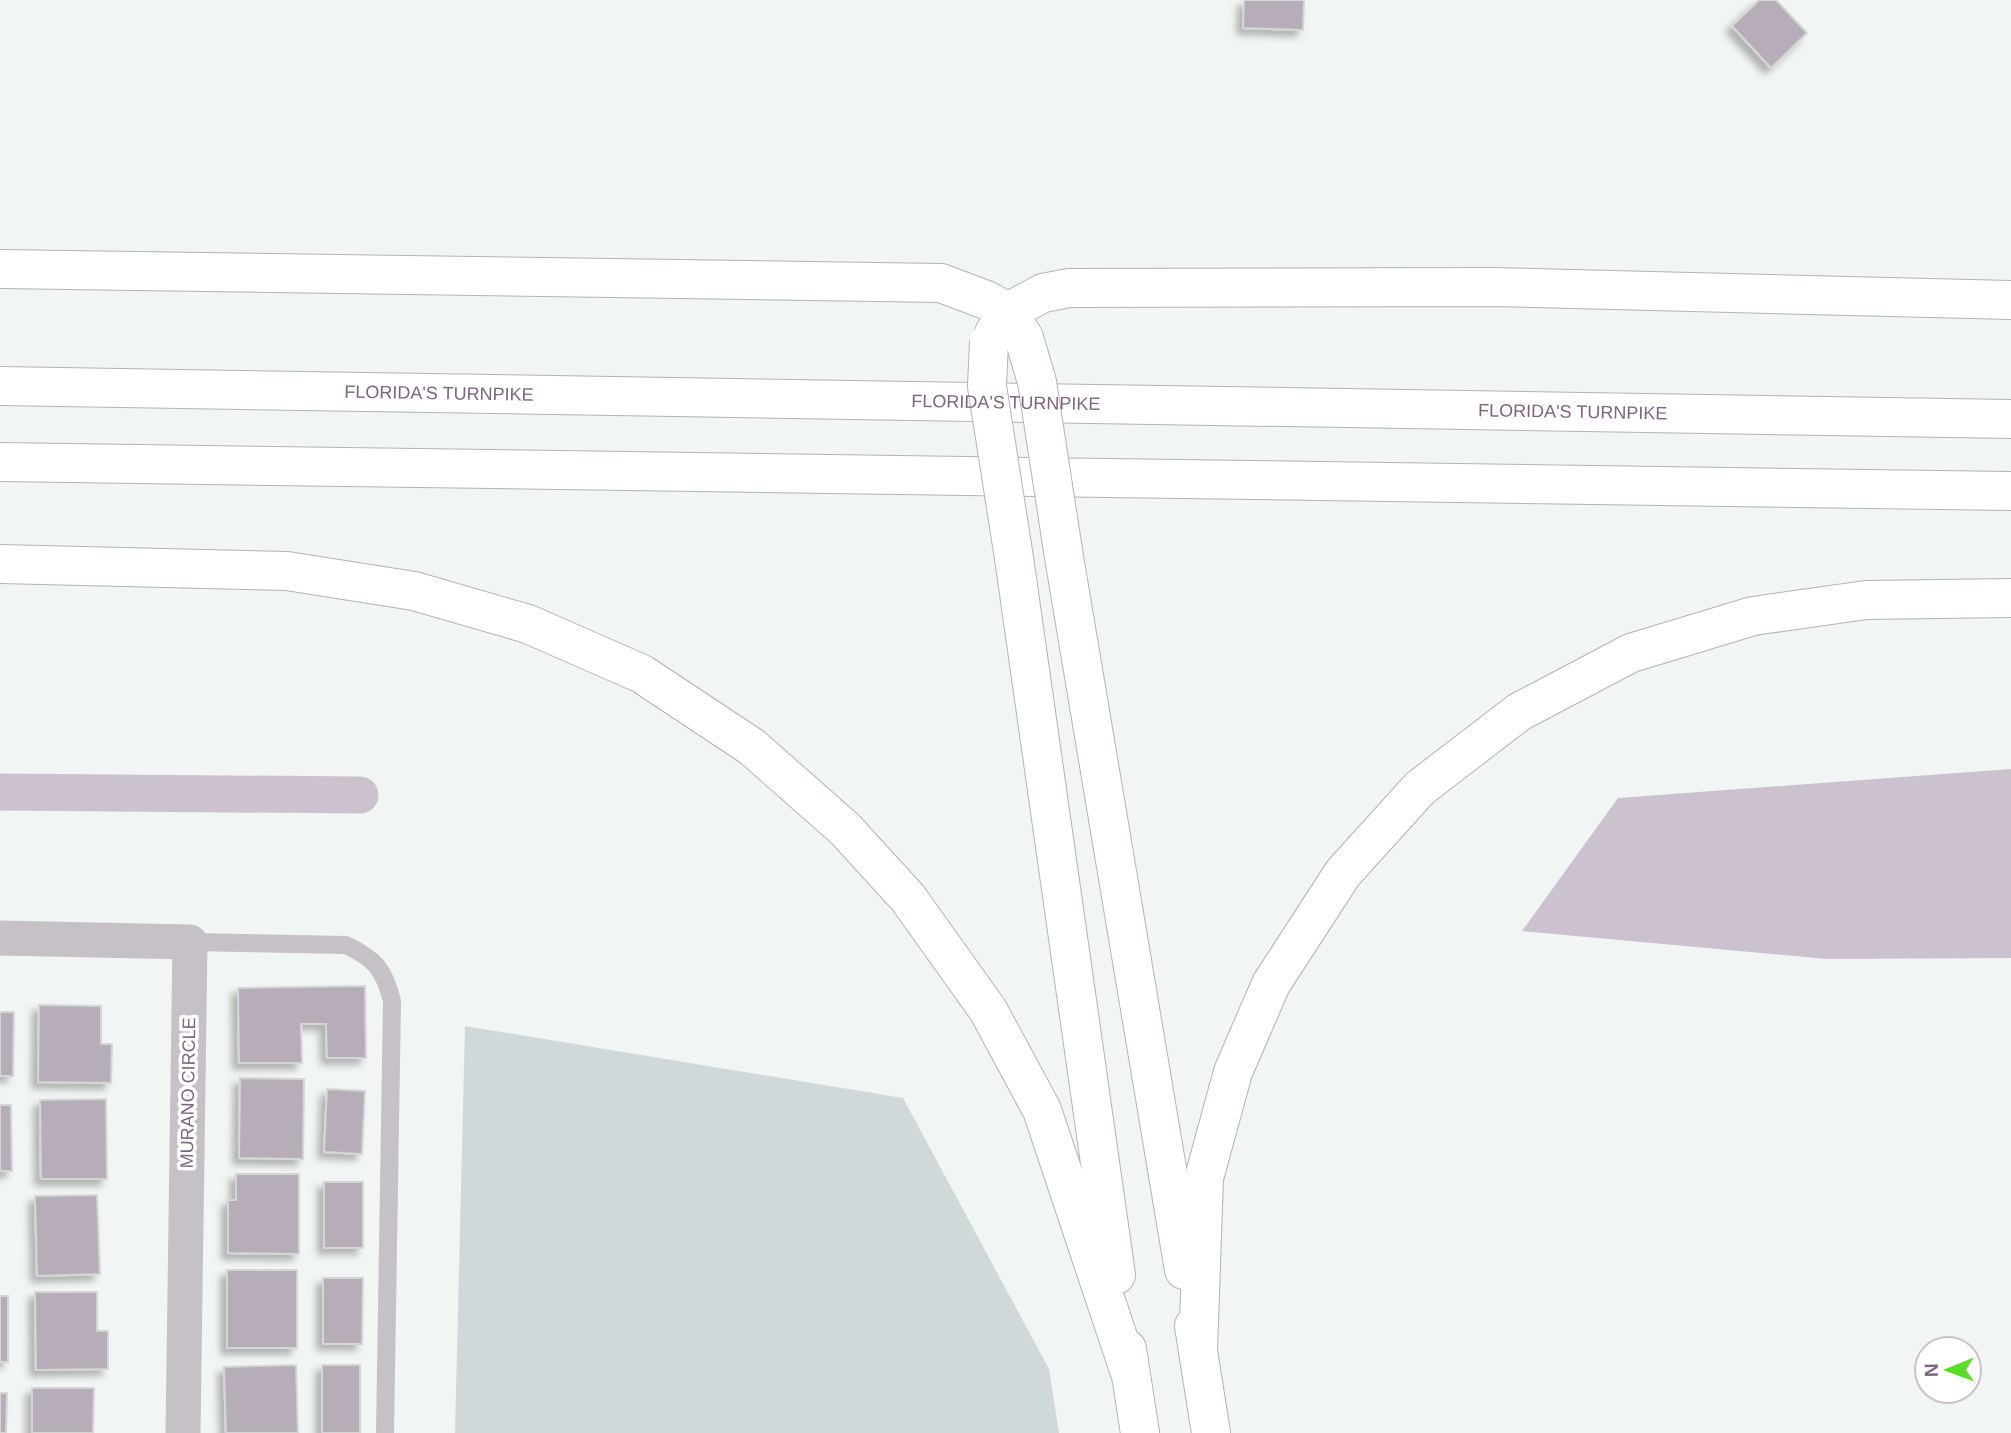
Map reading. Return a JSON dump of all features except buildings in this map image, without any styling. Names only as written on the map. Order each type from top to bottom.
[{"type":"highway","points":[[0,269],[941,283],[986,300],[1037,382],[1211,1433]]},
{"type":"highway","points":[[1140,1433],[987,386],[1007,331],[1043,293],[1069,288],[1494,287],[2011,300]]},
{"type":"highway","name":"FLORIDA'S TURNPIKE","points":[[0,386],[2011,419]]},
{"type":"highway","points":[[0,462],[2011,491]]},
{"type":"highway","points":[[0,564],[287,571],[414,591],[528,624],[642,674],[752,747],[845,829],[908,898],[988,1010],[1042,1110],[1130,1373]]},
{"type":"highway","points":[[1198,1351],[1204,1178],[1233,1072],[1271,984],[1343,873],[1420,788],[1519,712],[1631,653],[1753,616],[1866,600],[2011,598]]},
{"type":"street","points":[[0,938],[190,942]]},
{"type":"street","name":"MURANO CIRCLE","points":[[183,1433],[190,942]]},
{"type":"lane","points":[[190,942],[346,945],[365,954],[387,980],[391,1001],[385,1433]]},
{"type":"shaded area","points":[[2011,769],[2011,958],[1827,959],[1522,931],[1618,798]]},
{"type":"shaded area","points":[[465,1026],[903,1098],[1049,1369],[1059,1433],[455,1433]]},
{"type":"waterway","points":[[0,792],[360,795]]}]
